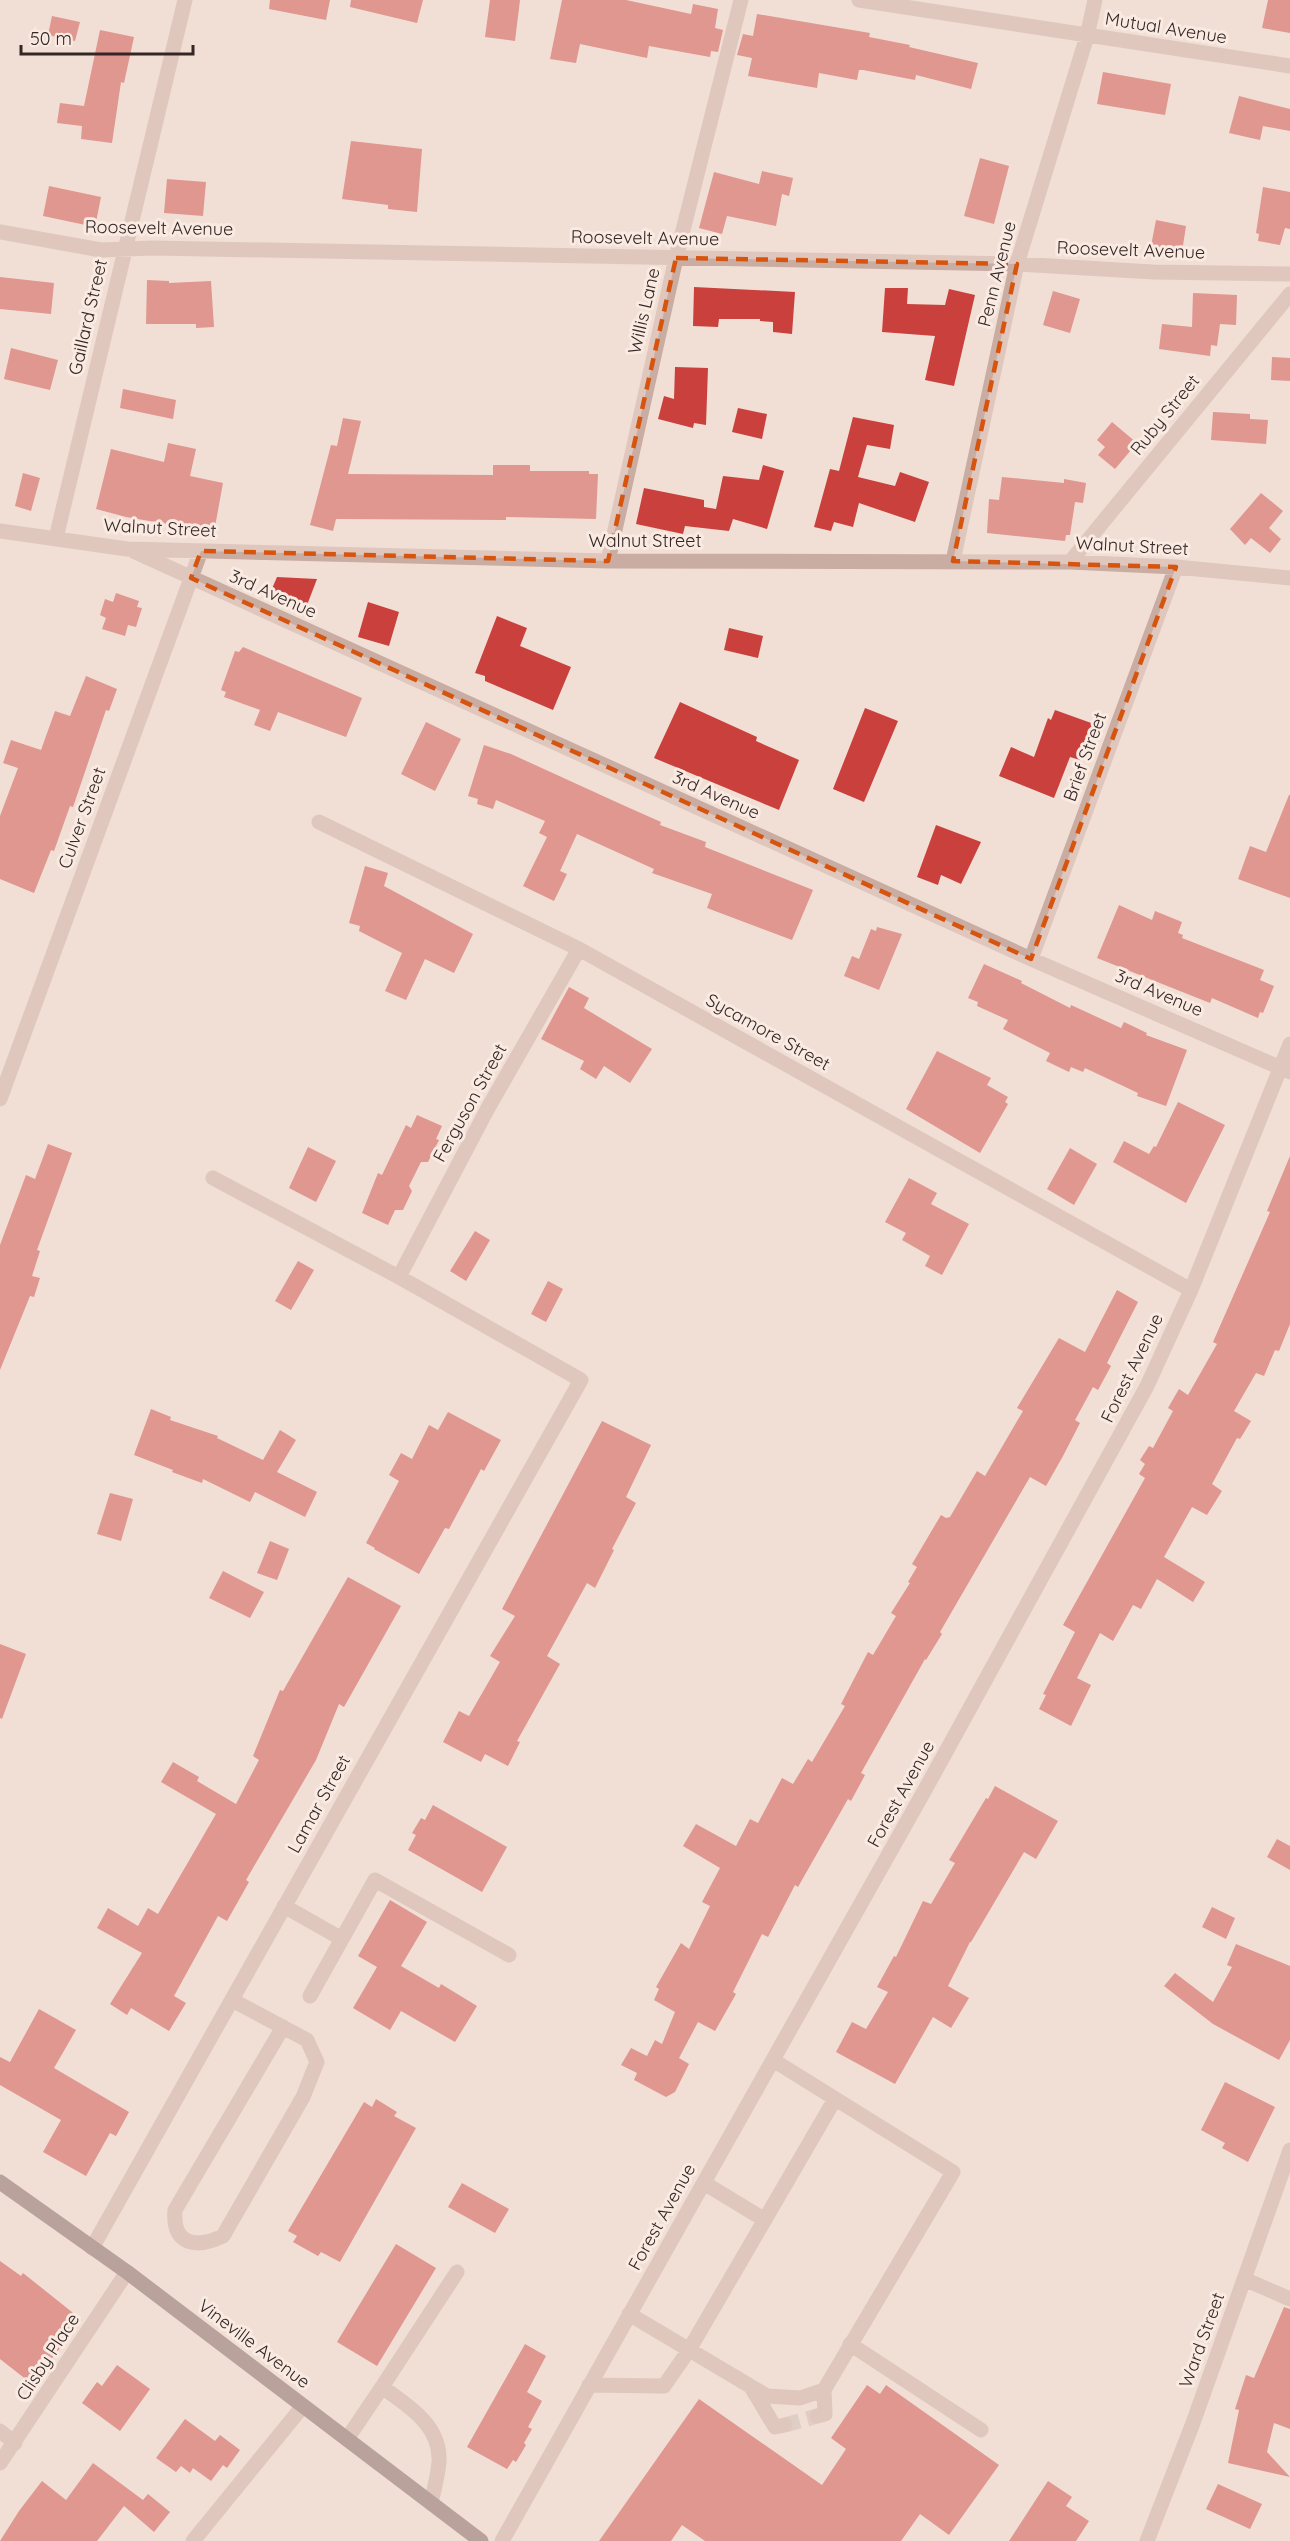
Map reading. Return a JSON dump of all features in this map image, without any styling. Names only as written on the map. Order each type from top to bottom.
[{"type":"main road","name":"Vineville Avenue","points":[[0,2182],[127,2272],[477,2540]]},
{"type":"street","name":"Gaillard Street","points":[[56,538],[185,0]]},
{"type":"street","name":"Willis Lane","points":[[608,561],[676,258],[741,0]]},
{"type":"street","name":"Mutual Avenue","points":[[858,0],[1290,66]]},
{"type":"street","name":"Penn Avenue","points":[[953,561],[1017,264],[1087,36],[1095,0]]},
{"type":"street","name":"Roosevelt Avenue","points":[[0,232],[100,250],[153,248],[1017,264],[1153,272],[1290,274]]},
{"type":"street","name":"Ruby Street","points":[[1070,562],[1290,294]]},
{"type":"street","name":"Walnut Street","points":[[0,531],[127,549],[608,561],[1070,562],[1176,567],[1290,578]]},
{"type":"street","name":"3rd Avenue","points":[[127,549],[1031,959],[1285,1070]]},
{"type":"street","name":"Culver Street","points":[[0,1099],[201,550]]},
{"type":"street","name":"Brief Street","points":[[1031,959],[1176,567]]},
{"type":"street","name":"Sycamore Street","points":[[319,822],[579,950],[1191,1290]]},
{"type":"street","name":"Ferguson Street","points":[[399,1277],[488,1108],[579,950]]},
{"type":"street","name":"Forest Avenue","points":[[501,2541],[1058,1553],[1148,1386],[1285,1070],[1290,1044]]},
{"type":"street","points":[[213,1178],[399,1277]]},
{"type":"street","name":"Lamar Street","points":[[92,2248],[580,1380],[399,1277]]},
{"type":"street","points":[[310,1996],[375,1880],[509,1955]]},
{"type":"street","points":[[284,1906],[342,1939]]},
{"type":"street","points":[[232,2000],[283,2027],[307,2040],[316,2062],[303,2097],[224,2236],[210,2242],[196,2244],[186,2240],[178,2234],[174,2224],[175,2210],[283,2027]]},
{"type":"street","points":[[773,2060],[953,2172],[824,2390],[825,2414],[817,2416]]},
{"type":"street","points":[[589,2385],[664,2386],[689,2350],[835,2099]]},
{"type":"street","name":"Ward Street","points":[[1147,2541],[1193,2423],[1290,2150]]},
{"type":"street","points":[[704,2182],[765,2220]]},
{"type":"street","name":"Clisby Place","points":[[0,2463],[15,2444],[127,2272]]},
{"type":"street","points":[[347,2439],[457,2272]]},
{"type":"street","points":[[1244,2279],[1290,2299]]},
{"type":"street","points":[[629,2314],[767,2396],[800,2398],[824,2390]]},
{"type":"street","points":[[850,2344],[981,2430]]},
{"type":"street","points":[[751,2386],[775,2427],[785,2425]]},
{"type":"street","points":[[382,2387],[418,2413],[437,2443],[439,2462],[431,2503]]},
{"type":"street","points":[[193,2541],[303,2406]]},
{"type":"street","points":[[0,2431],[15,2444]]},
{"type":"highlighted area","points":[[676,258],[1017,264],[953,561],[1176,567],[1031,959],[191,578],[201,551],[608,561]]},
{"type":"building","points":[[270,0],[330,0],[326,20],[269,9]]},
{"type":"building","points":[[351,0],[423,0],[417,23],[350,7]]},
{"type":"building","points":[[490,0],[520,0],[515,41],[485,37]]},
{"type":"building","points":[[562,0],[626,0],[691,14],[693,4],[718,9],[715,28],[723,30],[718,52],[711,51],[710,57],[649,46],[647,58],[580,44],[576,63],[550,59]]},
{"type":"building","points":[[1268,0],[1290,0],[1290,33],[1262,28]]},
{"type":"building","points":[[757,14],[870,33],[869,37],[978,63],[971,89],[916,75],[915,80],[863,70],[859,70],[857,80],[819,73],[817,88],[748,76],[752,58],[737,55],[743,34],[753,36]]},
{"type":"building","points":[[52,16],[80,22],[75,41],[48,35]]},
{"type":"building","points":[[100,30],[134,37],[124,83],[121,82],[112,143],[81,139],[82,126],[57,123],[60,103],[84,106]]},
{"type":"building","points":[[1103,72],[1171,84],[1165,115],[1097,104]]},
{"type":"building","points":[[1239,96],[1290,109],[1290,131],[1263,126],[1260,140],[1229,133]]},
{"type":"building","points":[[351,141],[422,149],[417,212],[388,209],[388,205],[342,199]]},
{"type":"building","points":[[980,158],[1009,166],[994,224],[964,216]]},
{"type":"building","points":[[762,171],[793,178],[789,196],[782,194],[776,226],[727,216],[722,234],[699,228],[714,172],[759,184]]},
{"type":"building","points":[[167,179],[206,182],[203,216],[164,213]]},
{"type":"building","points":[[49,186],[101,197],[95,227],[43,216]]},
{"type":"building","points":[[1263,187],[1290,192],[1290,229],[1285,228],[1280,245],[1258,241],[1259,234],[1256,233]]},
{"type":"building","points":[[1156,220],[1186,226],[1182,252],[1151,246]]},
{"type":"building","points":[[0,277],[54,283],[51,314],[0,309]]},
{"type":"building","points":[[147,280],[169,281],[169,283],[211,281],[214,327],[196,328],[196,324],[146,324]]},
{"type":"building","points":[[694,287],[795,292],[792,334],[773,332],[773,322],[760,321],[760,319],[719,319],[718,327],[693,326]]},
{"type":"building","points":[[885,288],[908,288],[907,304],[945,305],[949,289],[975,295],[954,386],[925,380],[935,336],[882,332]]},
{"type":"building","points":[[1053,291],[1080,299],[1070,333],[1043,325]]},
{"type":"building","points":[[1193,293],[1237,295],[1236,325],[1220,324],[1217,346],[1211,345],[1210,356],[1159,349],[1162,324],[1192,327]]},
{"type":"building","points":[[11,348],[58,360],[50,390],[4,379]]},
{"type":"building","points":[[1272,357],[1290,358],[1290,381],[1271,380]]},
{"type":"building","points":[[675,367],[708,368],[706,425],[694,423],[693,428],[658,419],[664,396],[674,399]]},
{"type":"building","points":[[123,389],[176,400],[173,419],[120,408]]},
{"type":"building","points":[[738,408],[767,414],[762,439],[732,432]]},
{"type":"building","points":[[1213,412],[1250,414],[1250,419],[1268,420],[1266,444],[1211,440]]},
{"type":"building","points":[[853,417],[894,425],[890,449],[867,445],[858,477],[895,486],[900,472],[929,482],[915,522],[859,503],[853,527],[834,522],[831,531],[814,527],[830,469],[839,471]]},
{"type":"building","points":[[343,418],[361,421],[348,474],[493,475],[493,465],[530,465],[530,471],[589,471],[589,474],[598,474],[596,519],[506,517],[506,520],[336,519],[333,531],[310,525],[331,445],[337,446]]},
{"type":"building","points":[[1112,422],[1137,443],[1115,469],[1098,455],[1105,447],[1097,440]]},
{"type":"building","points":[[168,443],[196,449],[190,476],[223,483],[214,532],[126,517],[96,509],[111,449],[164,462]]},
{"type":"building","points":[[763,465],[784,471],[767,529],[733,519],[729,531],[685,526],[683,534],[636,524],[644,488],[704,500],[704,507],[716,509],[723,476],[759,480]]},
{"type":"building","points":[[23,473],[40,478],[31,511],[15,506]]},
{"type":"building","points":[[1002,477],[1064,483],[1064,479],[1086,483],[1083,503],[1075,502],[1070,535],[1066,535],[1065,541],[987,533],[989,499],[999,500]]},
{"type":"building","points":[[1261,493],[1283,511],[1269,528],[1281,539],[1270,553],[1251,538],[1245,545],[1230,529]]},
{"type":"building","points":[[277,577],[317,579],[304,613],[268,598]]},
{"type":"building","points":[[116,593],[139,601],[137,607],[142,608],[136,627],[128,625],[125,636],[102,629],[106,618],[100,615],[105,599],[113,602]]},
{"type":"building","points":[[368,602],[399,612],[389,646],[358,637]]},
{"type":"building","points":[[497,616],[527,628],[520,646],[571,667],[553,710],[485,681],[485,676],[475,673]]},
{"type":"building","points":[[729,628],[763,636],[758,658],[724,650]]},
{"type":"building","points":[[243,647],[362,698],[346,737],[278,712],[270,731],[254,725],[260,710],[224,697],[226,692],[221,690],[235,651],[239,652]]},
{"type":"building","points":[[86,676],[117,689],[109,711],[106,710],[73,807],[70,806],[54,851],[51,850],[34,893],[0,879],[0,816],[18,768],[3,763],[11,740],[41,750],[55,711],[70,716]]},
{"type":"building","points":[[680,702],[757,737],[756,741],[799,760],[779,810],[654,758]]},
{"type":"building","points":[[865,708],[898,721],[864,802],[833,789]]},
{"type":"building","points":[[1055,710],[1094,724],[1080,760],[1070,757],[1054,798],[999,776],[1011,747],[1034,757],[1048,718],[1051,720]]},
{"type":"building","points":[[426,722],[461,739],[435,791],[401,774]]},
{"type":"building","points":[[484,745],[511,754],[661,822],[660,825],[706,842],[705,847],[813,890],[792,940],[707,908],[712,894],[652,873],[654,869],[577,834],[560,871],[567,874],[554,901],[523,886],[547,837],[539,833],[545,821],[496,800],[493,809],[477,804],[478,799],[468,796]]},
{"type":"building","points":[[1289,795],[1290,898],[1238,879],[1250,846],[1266,852]]},
{"type":"building","points":[[936,825],[981,842],[961,884],[941,875],[938,885],[917,877]]},
{"type":"building","points":[[365,866],[388,873],[384,886],[473,934],[454,973],[425,959],[406,1000],[385,991],[402,953],[359,931],[360,926],[349,923]]},
{"type":"building","points":[[1119,905],[1152,920],[1155,911],[1182,922],[1178,933],[1183,935],[1182,938],[1264,970],[1260,980],[1274,986],[1263,1013],[1260,1012],[1258,1018],[1212,998],[1210,1003],[1097,958]]},
{"type":"building","points":[[877,927],[902,934],[879,990],[844,976],[852,956],[859,959],[871,929],[876,931]]},
{"type":"building","points":[[984,964],[1022,981],[1021,983],[1070,1008],[1071,1005],[1121,1028],[1124,1022],[1147,1033],[1146,1035],[1187,1050],[1166,1106],[1137,1096],[1138,1093],[1085,1068],[1083,1072],[1071,1067],[1069,1072],[1046,1061],[1050,1053],[1003,1029],[1008,1020],[977,1006],[978,1002],[968,998]]},
{"type":"building","points":[[569,987],[589,998],[584,1008],[652,1049],[630,1083],[604,1066],[596,1079],[580,1069],[584,1061],[541,1039]]},
{"type":"building","points":[[937,1051],[991,1078],[987,1085],[1008,1097],[1005,1102],[1008,1104],[980,1153],[906,1109]]},
{"type":"building","points":[[1178,1102],[1225,1125],[1186,1203],[1113,1162],[1124,1141],[1149,1154],[1154,1146],[1156,1147]]},
{"type":"building","points":[[417,1115],[442,1126],[436,1139],[439,1140],[428,1162],[421,1162],[409,1186],[412,1191],[403,1210],[395,1210],[388,1225],[362,1213],[378,1173],[382,1175],[406,1125],[411,1128]]},
{"type":"building","points":[[48,1144],[72,1153],[37,1250],[40,1251],[32,1276],[40,1278],[34,1297],[30,1296],[0,1370],[0,1245],[26,1175],[35,1179]]},
{"type":"building","points":[[308,1147],[336,1161],[316,1202],[289,1188]]},
{"type":"building","points":[[1070,1148],[1097,1164],[1074,1205],[1047,1189]]},
{"type":"building","points":[[1290,1156],[1290,1324],[1279,1351],[1275,1350],[1264,1376],[1256,1373],[1234,1411],[1251,1421],[1240,1439],[1237,1438],[1212,1484],[1222,1491],[1207,1515],[1192,1507],[1164,1557],[1205,1582],[1193,1602],[1157,1579],[1141,1609],[1133,1605],[1113,1641],[1100,1633],[1077,1678],[1091,1685],[1071,1726],[1039,1709],[1046,1695],[1043,1694],[1075,1632],[1063,1625],[1145,1478],[1139,1474],[1145,1464],[1140,1460],[1149,1446],[1153,1448],[1173,1411],[1168,1408],[1179,1389],[1188,1395],[1217,1344],[1213,1342],[1270,1212],[1267,1211]]},
{"type":"building","points":[[909,1178],[937,1193],[931,1204],[969,1224],[942,1275],[925,1266],[930,1256],[902,1240],[906,1233],[885,1222]]},
{"type":"building","points":[[475,1231],[490,1240],[466,1281],[450,1271]]},
{"type":"building","points":[[298,1261],[314,1270],[291,1310],[275,1301]]},
{"type":"building","points":[[548,1281],[563,1289],[546,1322],[531,1314]]},
{"type":"building","points":[[1117,1290],[1138,1302],[1107,1363],[1111,1366],[1098,1390],[1093,1387],[1075,1420],[1080,1423],[1063,1456],[1046,1486],[1030,1477],[861,1773],[865,1775],[851,1801],[848,1799],[798,1887],[795,1885],[768,1937],[762,1934],[733,1992],[736,1994],[715,2031],[698,2022],[679,2058],[689,2064],[675,2092],[666,2097],[634,2080],[637,2073],[621,2065],[631,2048],[647,2056],[655,2040],[662,2044],[675,2012],[654,2000],[659,1989],[656,1987],[681,1943],[689,1949],[710,1906],[702,1902],[720,1868],[683,1846],[696,1824],[736,1846],[750,1819],[758,1823],[782,1778],[793,1784],[808,1759],[812,1762],[845,1706],[841,1704],[868,1652],[873,1655],[896,1616],[891,1613],[917,1567],[912,1564],[941,1515],[946,1518],[950,1517],[977,1471],[985,1476],[1023,1411],[1017,1408],[1059,1338],[1085,1352]]},
{"type":"building","points":[[151,1409],[171,1417],[170,1420],[218,1436],[217,1438],[263,1460],[280,1430],[296,1440],[277,1472],[317,1492],[305,1517],[255,1492],[250,1502],[203,1479],[202,1483],[134,1455]]},
{"type":"building","points":[[448,1412],[501,1440],[484,1471],[481,1469],[449,1529],[445,1528],[419,1574],[366,1543],[399,1481],[389,1475],[401,1453],[412,1459],[429,1425],[438,1430]]},
{"type":"building","points":[[602,1421],[651,1445],[626,1497],[636,1503],[595,1588],[587,1583],[547,1656],[560,1664],[517,1741],[520,1742],[508,1766],[485,1754],[481,1762],[443,1742],[459,1711],[469,1716],[500,1662],[490,1656],[515,1616],[502,1609]]},
{"type":"building","points":[[110,1493],[133,1499],[121,1541],[97,1534]]},
{"type":"building","points":[[270,1541],[289,1549],[277,1580],[257,1573]]},
{"type":"building","points":[[223,1571],[264,1592],[250,1618],[209,1598]]},
{"type":"building","points":[[348,1577],[401,1606],[344,1707],[339,1704],[316,1760],[246,1880],[249,1882],[227,1921],[218,1916],[174,1996],[186,2003],[169,2031],[131,2008],[127,2015],[110,2004],[142,1953],[97,1928],[108,1908],[138,1926],[148,1908],[158,1914],[216,1814],[161,1782],[173,1762],[199,1777],[197,1781],[236,1804],[259,1760],[253,1756],[280,1690],[283,1691]]},
{"type":"building","points":[[0,1644],[26,1654],[2,1719],[0,1718]]},
{"type":"building","points":[[995,1786],[1058,1821],[1036,1859],[1024,1852],[970,1942],[948,1986],[969,1998],[951,2028],[933,2017],[895,2084],[836,2052],[852,2022],[866,2029],[888,1992],[877,1987],[894,1956],[896,1957],[923,1901],[931,1904],[955,1863],[949,1860]]},
{"type":"building","points":[[433,1805],[507,1847],[482,1892],[408,1850],[416,1835],[412,1833],[421,1818],[425,1820]]},
{"type":"building","points":[[1277,1839],[1290,1846],[1290,1870],[1267,1857]]},
{"type":"building","points":[[390,1900],[427,1922],[401,1966],[439,1988],[441,1984],[477,2006],[455,2042],[401,2011],[390,2030],[353,2008],[377,1967],[358,1956]]},
{"type":"building","points":[[1212,1907],[1235,1918],[1226,1939],[1202,1927]]},
{"type":"building","points":[[1236,1944],[1290,1966],[1290,2040],[1279,2060],[1213,2024],[1164,1986],[1175,1973],[1213,2002],[1232,1967],[1227,1965]]},
{"type":"building","points":[[39,2009],[76,2030],[54,2068],[129,2112],[116,2136],[110,2133],[86,2176],[43,2152],[61,2120],[0,2085],[0,2057],[10,2062]]},
{"type":"building","points":[[1225,2082],[1275,2107],[1248,2162],[1222,2148],[1225,2143],[1201,2130]]},
{"type":"building","points":[[376,2099],[397,2112],[394,2116],[416,2128],[340,2262],[321,2252],[318,2256],[293,2242],[297,2236],[288,2231],[364,2102],[372,2107]]},
{"type":"building","points":[[462,2183],[509,2209],[495,2233],[448,2207]]},
{"type":"building","points":[[396,2244],[436,2268],[377,2366],[337,2342]]},
{"type":"building","points":[[0,2261],[21,2276],[23,2273],[82,2320],[32,2384],[0,2359]]},
{"type":"building","points":[[1284,2307],[1290,2309],[1290,2429],[1274,2423],[1267,2452],[1290,2477],[1228,2463],[1239,2410],[1235,2409],[1246,2375],[1254,2378]]},
{"type":"building","points":[[525,2344],[546,2356],[527,2392],[542,2401],[528,2427],[532,2429],[524,2443],[526,2445],[516,2462],[513,2460],[507,2469],[467,2447]]},
{"type":"building","points":[[117,2365],[150,2389],[120,2431],[82,2403],[97,2382],[102,2386]]},
{"type":"building","points":[[867,2385],[880,2394],[886,2385],[999,2465],[949,2535],[920,2514],[901,2541],[705,2541],[682,2525],[671,2541],[599,2541],[699,2399],[822,2485],[846,2449],[831,2438]]},
{"type":"building","points":[[185,2419],[215,2441],[220,2435],[240,2450],[227,2468],[223,2465],[211,2481],[193,2468],[190,2473],[181,2466],[176,2472],[156,2458]]},
{"type":"building","points":[[93,2463],[143,2500],[148,2494],[170,2512],[154,2532],[124,2506],[97,2541],[0,2541],[42,2481],[66,2500]]},
{"type":"building","points":[[1048,2481],[1072,2497],[1066,2506],[1089,2521],[1076,2541],[1009,2541]]},
{"type":"building","points":[[1218,2484],[1262,2504],[1250,2529],[1206,2509]]},
{"type":"tunnel","points":[[785,2425],[817,2416]]}]
